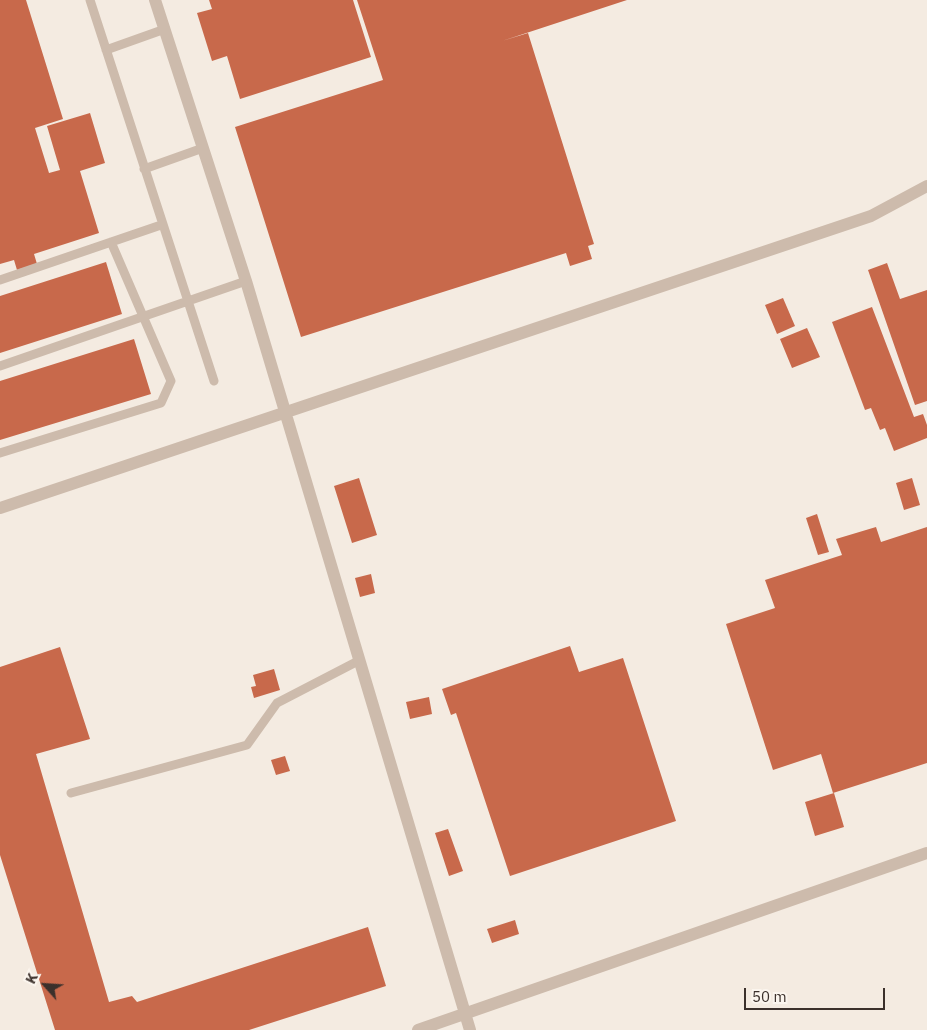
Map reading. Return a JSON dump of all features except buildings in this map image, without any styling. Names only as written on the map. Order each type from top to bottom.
[{"type":"street","points":[[155,0],[246,281],[470,1030]]},
{"type":"street","points":[[0,508],[871,216],[927,186]]},
{"type":"street","points":[[418,1030],[927,853]]},
{"type":"lane","points":[[90,0],[161,224],[190,302],[214,381]]},
{"type":"lane","points":[[106,50],[164,29]]},
{"type":"lane","points":[[144,169],[203,148]]},
{"type":"lane","points":[[0,280],[161,224]]},
{"type":"lane","points":[[0,453],[161,404],[171,381],[111,242]]},
{"type":"lane","points":[[0,366],[190,302],[246,281]]},
{"type":"lane","points":[[71,793],[246,745],[277,703],[360,660]]}]
